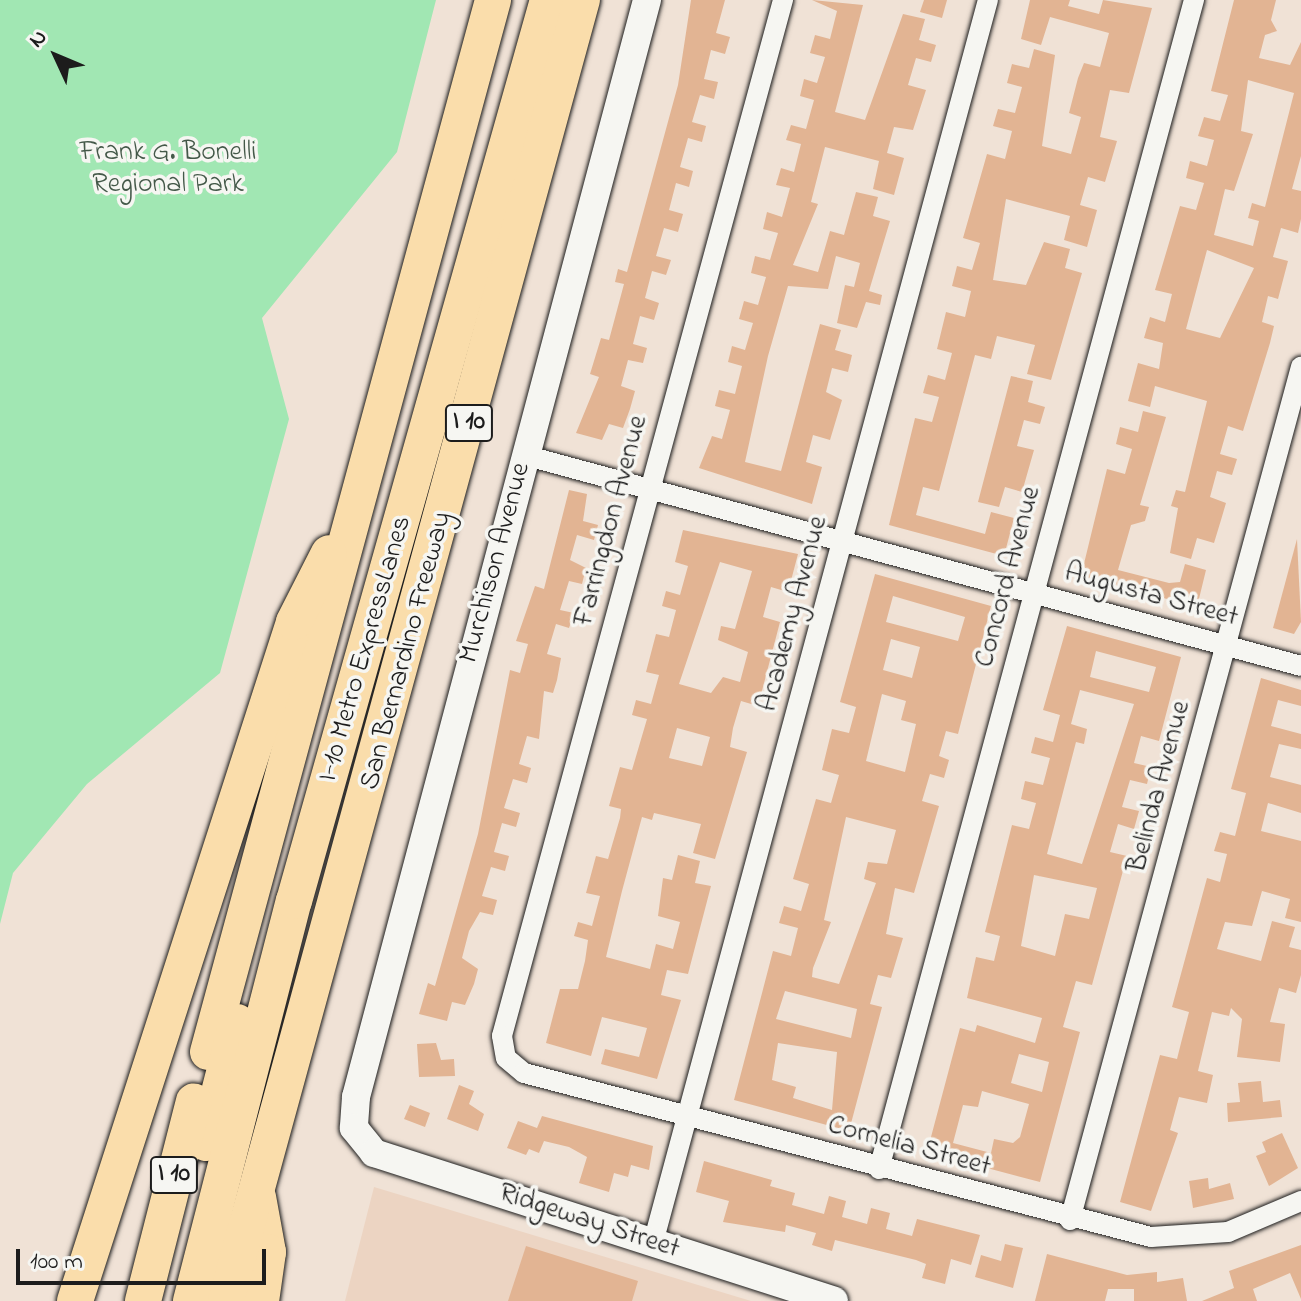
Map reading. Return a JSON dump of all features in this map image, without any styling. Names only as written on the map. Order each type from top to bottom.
[{"type":"highway","name":"I 10","points":[[143,1301],[493,0]]},
{"type":"highway","name":"I-10 Metro ExpressLanes","points":[[168,1301],[222,1077],[524,0]]},
{"type":"highway","name":"I-10 Metro ExpressLanes","points":[[191,1301],[294,901],[548,0]]},
{"type":"highway","name":"San Bernardino Freeway","points":[[226,1301],[582,0]]},
{"type":"highway","points":[[66,1301],[79,1284],[294,622],[362,487]]},
{"type":"highway","points":[[256,1188],[268,1252],[261,1301]]},
{"type":"street","name":"Murchison Avenue","points":[[354,1128],[524,455],[647,0]]},
{"type":"street","name":"Farringdon Avenue","points":[[506,1058],[502,1036],[783,0]]},
{"type":"street","name":"Academy Avenue","points":[[653,1243],[988,0]]},
{"type":"street","name":"Concord Avenue","points":[[879,1169],[1194,0]]},
{"type":"street","name":"Belinda Avenue","points":[[1070,1220],[1301,367]]},
{"type":"street","name":"Augusta Street","points":[[524,455],[1301,666]]},
{"type":"street","name":"Cornelia Street","points":[[506,1058],[524,1073],[1070,1220],[1187,1238],[1228,1232],[1301,1201]]},
{"type":"street","name":"Ridgeway Street","points":[[354,1128],[374,1153],[834,1301]]},
{"type":"shaded area","points":[[374,1187],[751,1301],[345,1301]]},
{"type":"green space","name":"Frank G. Bonelli Regional Park","points":[[0,0],[436,0],[397,152],[262,318],[289,419],[220,673],[87,784],[13,873],[0,924]]},
{"type":"building","points":[[691,0],[725,0],[716,33],[730,37],[725,54],[711,50],[704,79],[718,82],[714,99],[700,95],[692,122],[706,126],[702,142],[688,138],[680,167],[693,171],[689,187],[676,183],[669,210],[683,214],[678,232],[664,228],[656,256],[671,260],[666,275],[652,271],[645,298],[659,303],[654,320],[640,316],[633,344],[647,348],[643,363],[628,360],[621,386],[635,391],[630,409],[623,428],[609,424],[602,440],[576,433],[599,377],[590,374],[601,338],[609,340],[624,284],[615,282],[618,269],[627,272],[678,85]]},
{"type":"building","points":[[812,0],[863,5],[835,112],[865,120],[903,14],[925,19],[919,40],[936,45],[931,62],[916,58],[908,85],[926,90],[913,130],[894,127],[887,153],[904,158],[894,195],[873,189],[879,161],[825,147],[811,202],[818,204],[793,265],[818,272],[830,231],[844,235],[856,192],[878,197],[873,216],[890,221],[869,291],[882,295],[880,305],[866,302],[857,328],[837,323],[845,285],[854,287],[860,263],[836,256],[828,289],[788,286],[768,356],[745,462],[781,471],[820,324],[841,330],[835,350],[852,355],[848,372],[832,368],[826,392],[842,400],[830,440],[813,435],[806,462],[822,467],[812,504],[699,468],[712,436],[722,439],[730,410],[715,406],[719,390],[735,394],[742,366],[728,362],[732,346],[745,350],[753,323],[739,319],[744,301],[758,305],[766,277],[751,273],[755,256],[770,260],[778,233],[763,229],[767,212],[782,217],[790,188],[776,185],[781,168],[794,172],[801,144],[786,140],[791,125],[806,129],[814,100],[800,96],[804,79],[817,83],[825,57],[810,53],[815,35],[830,39],[837,11]]},
{"type":"building","points":[[924,0],[947,0],[942,18],[920,12]]},
{"type":"building","points":[[1030,0],[1070,0],[1068,6],[1099,14],[1103,0],[1152,8],[1129,93],[1110,90],[1100,137],[1117,141],[1105,182],[1088,177],[1080,205],[1097,210],[1087,247],[1064,240],[1070,216],[1006,199],[993,280],[1026,285],[1044,242],[1070,249],[1065,268],[1082,273],[1051,380],[1027,374],[1035,345],[997,336],[991,359],[975,355],[939,491],[923,487],[916,515],[985,534],[991,512],[1014,518],[1004,556],[889,525],[915,418],[932,422],[939,397],[923,393],[928,375],[945,380],[952,353],[937,349],[946,312],[965,317],[971,291],[952,286],[957,266],[972,270],[980,243],[963,238],[987,154],[1005,159],[1012,131],[993,126],[998,109],[1015,113],[1022,87],[1007,83],[1012,64],[1029,68],[1034,49],[1055,55],[1042,146],[1071,154],[1081,117],[1069,113],[1078,78],[1084,63],[1100,67],[1109,33],[1050,17],[1041,45],[1021,39]]},
{"type":"building","points":[[1234,0],[1276,0],[1271,20],[1277,31],[1265,35],[1259,58],[1290,65],[1301,42],[1301,156],[1292,189],[1301,191],[1301,219],[1298,233],[1281,228],[1273,257],[1288,261],[1278,299],[1268,296],[1262,322],[1274,326],[1270,343],[1243,431],[1228,426],[1220,454],[1237,459],[1232,475],[1217,471],[1210,497],[1226,503],[1214,543],[1197,538],[1191,559],[1170,553],[1178,508],[1171,506],[1176,490],[1185,492],[1207,401],[1155,386],[1150,407],[1128,401],[1138,363],[1159,369],[1163,343],[1144,338],[1150,317],[1165,322],[1172,294],[1155,290],[1180,206],[1196,210],[1204,183],[1186,178],[1190,161],[1207,166],[1214,140],[1198,136],[1204,117],[1220,121],[1228,95],[1211,91]],"holes":[[[1248,80],[1294,93],[1265,207],[1252,203],[1248,218],[1259,221],[1253,246],[1214,235],[1225,189],[1234,191],[1253,134],[1241,131]],[[1207,250],[1254,268],[1220,338],[1186,329]]]},
{"type":"building","points":[[1011,376],[1033,381],[1028,402],[1045,407],[1040,424],[1024,420],[1017,446],[1034,450],[1022,492],[1005,487],[999,507],[978,502]]},
{"type":"building","points":[[1143,411],[1166,417],[1140,505],[1149,507],[1145,521],[1131,525],[1118,570],[1169,583],[1180,582],[1185,564],[1206,570],[1197,607],[1081,576],[1107,469],[1125,474],[1132,449],[1116,444],[1120,427],[1138,432]]},
{"type":"building","points":[[569,490],[587,494],[583,521],[598,525],[594,540],[577,535],[570,560],[586,568],[582,584],[569,581],[560,610],[574,613],[569,628],[556,624],[547,654],[561,658],[553,693],[544,691],[539,739],[527,736],[519,764],[531,768],[527,783],[513,779],[504,808],[520,813],[516,827],[502,823],[494,852],[509,856],[505,871],[491,867],[482,896],[497,900],[493,915],[480,912],[469,931],[462,958],[478,969],[474,984],[465,1005],[452,1002],[447,1021],[419,1014],[428,983],[435,986],[478,834],[510,670],[520,673],[528,644],[516,641],[535,586],[544,589]]},
{"type":"building","points":[[683,530],[798,554],[788,592],[771,587],[763,617],[780,622],[758,706],[741,701],[733,728],[730,747],[747,752],[715,859],[693,853],[701,824],[654,813],[652,820],[642,817],[622,891],[606,957],[650,969],[656,944],[673,949],[680,922],[658,916],[663,878],[672,880],[678,855],[700,861],[695,883],[711,886],[688,974],[667,970],[661,995],[681,1000],[657,1079],[601,1064],[605,1049],[639,1057],[647,1028],[602,1017],[591,1056],[546,1043],[560,989],[578,989],[588,940],[574,936],[578,922],[592,926],[600,896],[586,893],[596,856],[608,859],[620,818],[621,809],[609,806],[620,767],[632,770],[647,719],[632,715],[636,700],[651,704],[659,675],[646,672],[656,634],[669,637],[676,610],[662,606],[666,591],[680,595],[688,566],[675,562]],"holes":[[[720,562],[752,571],[735,629],[721,626],[718,640],[748,652],[740,682],[723,677],[711,693],[679,684]],[[677,728],[710,737],[702,766],[669,758]]]},
{"type":"building","points":[[1297,539],[1301,622],[1294,634],[1273,628]]},
{"type":"building","points":[[875,574],[991,606],[958,734],[946,731],[939,756],[949,760],[944,778],[930,774],[922,801],[939,806],[914,893],[895,888],[886,934],[903,938],[891,978],[878,975],[870,1004],[882,1007],[849,1131],[734,1100],[773,951],[791,956],[798,928],[779,923],[784,906],[801,911],[809,884],[793,879],[816,799],[831,803],[839,775],[822,770],[832,729],[849,733],[856,707],[840,702]],"holes":[[[893,596],[965,617],[958,641],[886,622]],[[891,639],[920,647],[912,678],[883,670]],[[882,694],[906,701],[901,720],[916,724],[905,772],[866,761]],[[846,817],[896,830],[887,864],[868,862],[864,879],[876,883],[839,984],[812,977],[831,922],[824,920]],[[785,991],[857,1009],[851,1038],[776,1019]],[[778,1043],[837,1052],[832,1110],[793,1098],[796,1087],[772,1080]]]},
{"type":"building","points":[[1067,626],[1181,657],[1159,741],[1141,736],[1134,763],[1151,767],[1147,784],[1130,780],[1122,807],[1139,811],[1134,829],[1118,824],[1110,852],[1127,856],[1092,985],[1076,981],[1063,1027],[1080,1032],[1040,1182],[927,1152],[960,1028],[975,1032],[977,1025],[1035,1043],[1042,1018],[967,998],[976,957],[994,961],[1000,936],[985,932],[1012,825],[1029,829],[1036,803],[1021,799],[1025,781],[1043,785],[1050,758],[1031,753],[1035,737],[1053,742],[1060,715],[1043,710]],"holes":[[[1096,651],[1156,667],[1149,692],[1090,677]],[[1080,690],[1134,704],[1082,864],[1047,854],[1076,742],[1084,744],[1087,729],[1071,724]],[[1034,875],[1097,888],[1089,919],[1065,914],[1055,956],[1021,946]],[[1019,1054],[1049,1062],[1042,1092],[1011,1083]],[[982,1091],[1029,1104],[1020,1137],[1013,1143],[994,1139],[991,1153],[953,1143],[963,1105],[978,1107]]]},
{"type":"building","points":[[1261,678],[1301,690],[1301,706],[1278,700],[1271,726],[1301,734],[1301,749],[1279,744],[1270,777],[1301,785],[1301,813],[1268,803],[1261,831],[1301,841],[1301,922],[1285,918],[1290,899],[1262,891],[1252,926],[1225,922],[1217,949],[1261,961],[1272,921],[1295,927],[1289,947],[1301,950],[1301,975],[1296,993],[1279,988],[1270,1022],[1285,1024],[1280,1062],[1237,1057],[1242,1019],[1231,1008],[1229,1016],[1212,1012],[1198,1071],[1213,1075],[1207,1103],[1179,1097],[1170,1130],[1178,1133],[1151,1211],[1120,1202],[1160,1055],[1177,1059],[1189,1012],[1172,1007],[1207,878],[1220,882],[1227,854],[1214,851],[1220,832],[1235,836],[1246,793],[1231,789]]},
{"type":"building","points":[[436,1043],[441,1060],[454,1059],[455,1076],[419,1077],[417,1044]]},
{"type":"building","points":[[1261,1081],[1263,1102],[1280,1100],[1282,1117],[1228,1122],[1227,1103],[1240,1102],[1238,1083]]},
{"type":"building","points":[[459,1085],[474,1091],[469,1104],[484,1114],[478,1131],[447,1119]]},
{"type":"building","points":[[410,1105],[430,1113],[425,1127],[404,1119]]},
{"type":"building","points":[[542,1116],[653,1146],[649,1170],[631,1165],[628,1177],[614,1173],[609,1192],[579,1183],[587,1157],[569,1147],[544,1141],[539,1153],[529,1149],[526,1155],[507,1148],[518,1121],[537,1128]]},
{"type":"building","points":[[1282,1133],[1298,1168],[1269,1186],[1256,1156],[1266,1152],[1262,1142]]},
{"type":"building","points":[[704,1161],[772,1180],[770,1186],[795,1193],[792,1205],[824,1214],[829,1196],[846,1201],[842,1217],[867,1224],[871,1208],[890,1213],[886,1229],[912,1236],[917,1219],[980,1235],[971,1265],[951,1259],[945,1284],[922,1278],[926,1264],[916,1260],[835,1240],[832,1251],[812,1245],[816,1233],[786,1225],[785,1232],[723,1222],[729,1201],[696,1192]]},
{"type":"building","points":[[1208,1178],[1209,1189],[1230,1183],[1234,1199],[1193,1208],[1189,1181]]},
{"type":"building","points":[[1005,1244],[1023,1248],[1013,1288],[975,1277],[981,1255],[1001,1261]]},
{"type":"building","points":[[1301,1245],[1301,1299],[1290,1273],[1253,1289],[1257,1301],[1202,1301],[1234,1288],[1229,1271]]},
{"type":"building","points":[[526,1246],[638,1281],[632,1301],[508,1301]]},
{"type":"building","points":[[1047,1254],[1127,1275],[1157,1272],[1157,1282],[1183,1278],[1187,1301],[1134,1301],[1134,1289],[1108,1289],[1105,1301],[1035,1301]]}]
